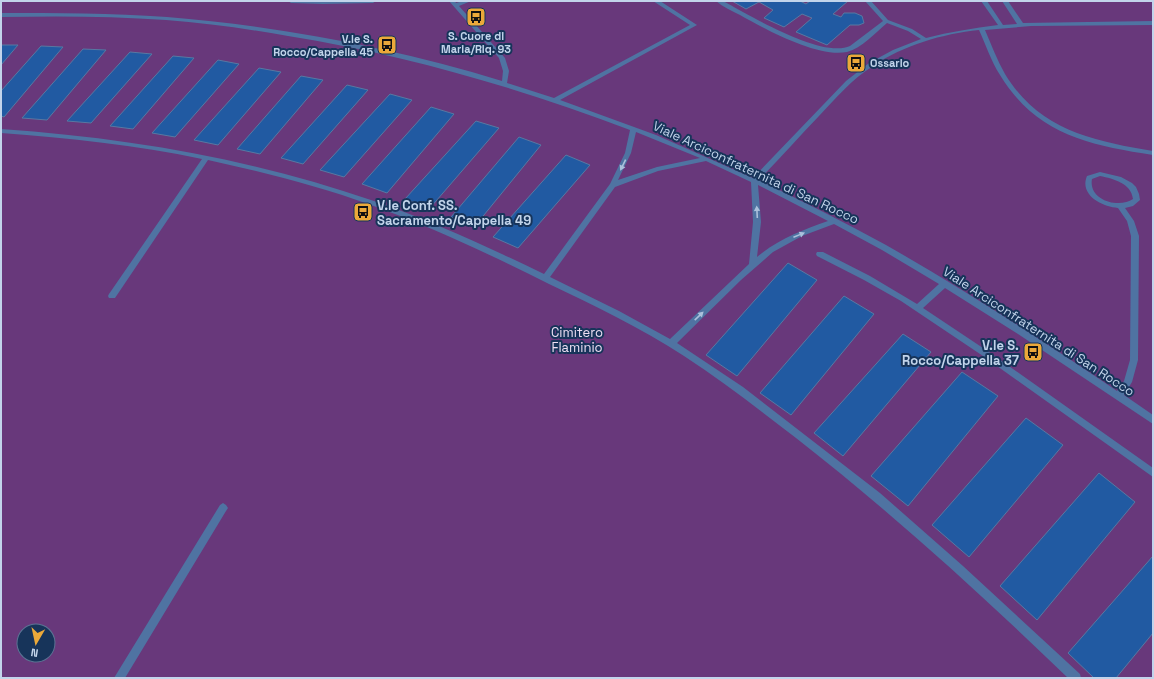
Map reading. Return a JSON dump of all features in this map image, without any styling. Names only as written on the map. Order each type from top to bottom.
[{"type":"lane","points":[[291,1],[373,1]]},
{"type":"lane","points":[[453,3],[468,1]]},
{"type":"lane","points":[[555,100],[694,25],[656,1]]},
{"type":"lane","points":[[719,1],[759,23],[810,45],[829,51],[841,51],[852,47],[886,20]]},
{"type":"lane","points":[[868,1],[886,20],[910,30],[924,39]]},
{"type":"lane","points":[[984,1],[1001,26]]},
{"type":"lane","points":[[1005,1],[1021,25]]},
{"type":"lane","points":[[453,3],[502,58],[506,71],[504,84]]},
{"type":"lane","name":"Viale Arciconfraternita di San Rocco","points":[[1,13],[111,16],[171,20],[318,39],[404,57],[504,84],[555,100],[634,128],[706,159],[754,181],[883,247],[1052,352],[1153,420]]},
{"type":"lane","points":[[753,264],[757,222],[754,181],[848,82],[860,71],[887,54],[924,39],[981,28],[1021,25],[1153,23]]},
{"type":"lane","points":[[981,28],[998,65],[1010,85],[1020,100],[1040,117],[1062,131],[1088,140],[1108,146],[1153,153]]},
{"type":"lane","points":[[545,278],[613,185],[628,153],[634,128]]},
{"type":"lane","points":[[1,131],[106,140],[207,157],[294,179],[372,203],[420,222],[545,278],[639,325],[671,343],[733,384],[886,504],[1001,606],[1076,678]]},
{"type":"lane","points":[[112,296],[207,157]]},
{"type":"lane","points":[[613,185],[657,169],[706,159]]},
{"type":"lane","points":[[1118,397],[1128,382],[1134,360],[1135,236],[1130,221],[1121,206],[1109,204],[1097,198],[1088,187],[1087,182],[1089,178],[1100,174],[1108,175],[1116,177],[1130,185],[1137,195],[1137,200],[1128,206],[1121,206]]},
{"type":"lane","points":[[671,343],[753,264],[778,244],[799,234],[835,222]]},
{"type":"lane","points":[[820,254],[867,278],[917,308],[1153,473]]},
{"type":"lane","points":[[917,308],[944,284]]},
{"type":"lane","points":[[119,678],[223,508]]},
{"type":"green space","name":"Cimitero Flaminio","points":[[1,1],[1153,1],[1153,678],[1,678]]},
{"type":"building","points":[[732,1],[800,1],[806,4],[810,1],[848,1],[833,14],[841,17],[844,13],[855,13],[862,16],[864,23],[859,25],[850,25],[827,45],[796,32],[812,18],[802,14],[784,27],[764,18],[773,10],[759,2],[746,9]]},
{"type":"building","points":[[1,45],[18,45],[1,65]]},
{"type":"building","points":[[41,46],[63,47],[4,117],[1,116],[1,91]]},
{"type":"building","points":[[83,49],[106,50],[47,120],[22,118]]},
{"type":"building","points":[[130,52],[152,54],[91,123],[67,121]]},
{"type":"building","points":[[173,56],[194,58],[133,129],[110,126]]},
{"type":"building","points":[[218,60],[239,64],[175,137],[152,133]]},
{"type":"building","points":[[259,68],[281,72],[218,145],[194,140]]},
{"type":"building","points":[[301,76],[323,80],[260,154],[237,149]]},
{"type":"building","points":[[347,85],[368,90],[303,164],[281,158]]},
{"type":"building","points":[[390,94],[412,100],[344,177],[320,170]]},
{"type":"building","points":[[431,107],[454,114],[387,193],[362,184]]},
{"type":"building","points":[[476,121],[499,128],[430,208],[405,199]]},
{"type":"building","points":[[519,137],[541,145],[475,226],[451,217]]},
{"type":"building","points":[[566,155],[590,165],[518,248],[493,237]]},
{"type":"building","points":[[788,263],[817,280],[737,376],[706,355]]},
{"type":"building","points":[[844,296],[874,314],[791,415],[760,393]]},
{"type":"building","points":[[903,334],[931,352],[843,456],[814,433]]},
{"type":"building","points":[[962,372],[998,396],[908,506],[871,476]]},
{"type":"building","points":[[1026,418],[1063,445],[969,557],[932,525]]},
{"type":"building","points":[[1099,473],[1135,502],[1037,620],[1000,586]]},
{"type":"building","points":[[1153,556],[1153,633],[1116,678],[1094,678],[1068,653]]},
{"type":"place","name":"S. Cuore di Maria/Riq. 93","points":[[476,17]]},
{"type":"place","name":"V.le S. Rocco/Cappella 45","points":[[387,45]]},
{"type":"place","name":"Ossario","points":[[856,63]]},
{"type":"place","name":"V.le Conf. SS. Sacramento/Cappella 49","points":[[363,212]]},
{"type":"place","name":"V.le S. Rocco/Cappella 37","points":[[1033,352]]}]
